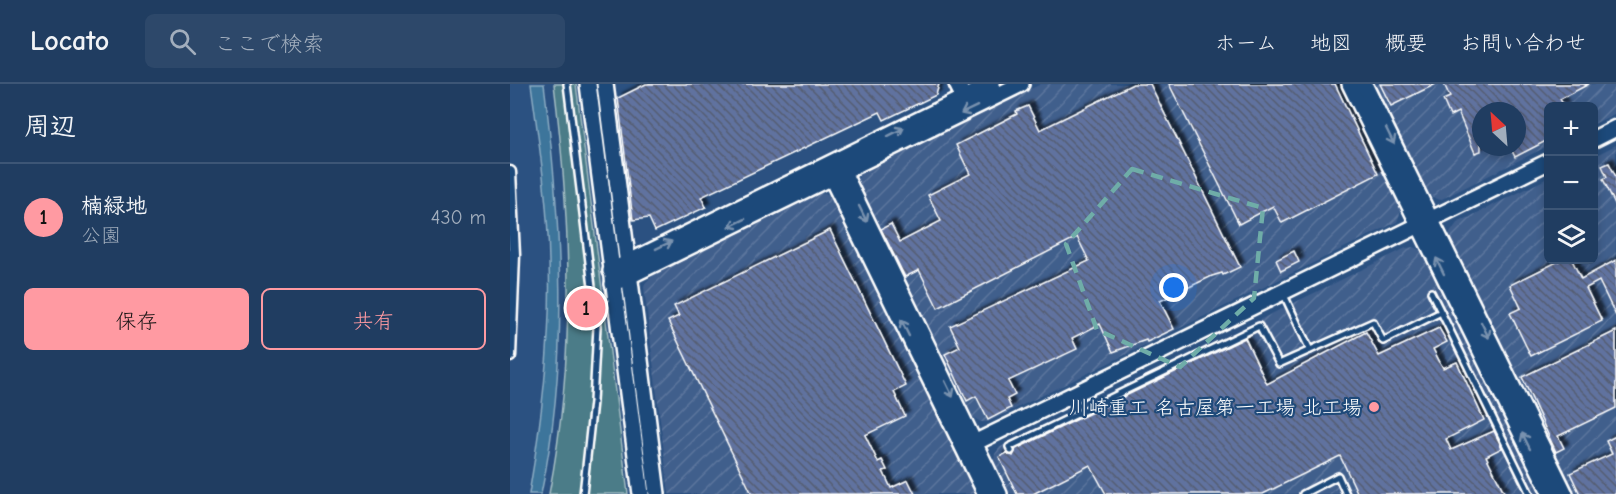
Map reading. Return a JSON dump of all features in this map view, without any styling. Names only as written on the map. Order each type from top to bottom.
[{"type":"street","points":[[588,84],[641,494]]},
{"type":"street","points":[[605,84],[657,494]]},
{"type":"street","points":[[834,169],[966,90],[992,84]]},
{"type":"street","points":[[612,277],[834,169],[1021,84]]},
{"type":"street","points":[[1350,84],[1425,223],[1565,494]]},
{"type":"street","points":[[1364,84],[1425,223],[1551,494]]},
{"type":"street","points":[[1598,137],[1616,128]]},
{"type":"street","points":[[970,446],[1544,164]]},
{"type":"street","points":[[834,169],[970,446],[999,494]]},
{"type":"street","points":[[510,172],[514,255],[510,356]]},
{"type":"street","points":[[970,446],[986,494]]},
{"type":"lane","points":[[567,84],[597,327],[593,402],[583,494]]},
{"type":"lane","points":[[1282,292],[1310,350]]},
{"type":"lane","points":[[1431,292],[1530,494]]},
{"type":"lane","points":[[1011,451],[1009,447],[1259,326],[1279,364],[1373,322],[1383,341],[1441,312]]},
{"type":"lane","points":[[1303,494],[1338,477],[1346,494]]},
{"type":"highlighted area","points":[[1132,169],[1263,208],[1254,298],[1180,367],[1097,330],[1066,244]]},
{"type":"shaded area","points":[[531,84],[544,84],[555,186],[560,289],[556,392],[541,494],[529,494],[545,378],[550,291],[545,195]]},
{"type":"shaded area","points":[[1041,84],[1342,84],[1402,208],[1397,222],[988,422],[981,422],[972,417],[857,182],[862,171]]},
{"type":"shaded area","points":[[1372,84],[1616,84],[1616,113],[1598,122],[1598,102],[1544,102],[1544,148],[1440,200],[1428,195]]},
{"type":"shaded area","points":[[1616,145],[1616,494],[1573,494],[1451,245],[1450,233],[1457,223],[1544,180],[1544,264],[1598,264],[1598,154]]},
{"type":"shaded area","points":[[819,193],[831,195],[977,494],[669,494],[644,287],[646,282],[656,273]]},
{"type":"shaded area","points":[[1413,247],[1422,251],[1542,494],[1010,494],[994,462],[995,454],[1000,447],[1406,248]]},
{"type":"green space","points":[[554,84],[576,84],[628,494],[549,494],[564,391],[568,289],[564,187]]},
{"type":"building","points":[[646,84],[939,84],[936,95],[884,120],[880,112],[701,197],[706,207],[655,231],[649,218],[633,220],[618,98]]},
{"type":"building","points":[[1133,84],[1150,84],[1240,267],[1223,275],[1222,273],[1212,276],[1160,301],[1174,329],[1147,342],[1146,340],[1113,352],[1100,324],[1072,338],[1077,349],[1008,381],[1015,395],[1007,399],[1011,408],[988,420],[976,396],[967,401],[945,354],[960,347],[950,326],[1089,261],[1077,237],[938,308],[919,270],[905,277],[881,229],[891,224],[900,242],[941,221],[928,195],[970,174],[956,145],[1028,106],[1040,130]]},
{"type":"building","points":[[1169,84],[1335,84],[1378,174],[1282,223],[1273,206],[1239,224]]},
{"type":"building","points":[[1380,84],[1436,84],[1391,106]]},
{"type":"building","points":[[1444,84],[1589,84],[1560,99],[1562,102],[1544,102],[1544,142],[1526,151],[1526,102],[1472,102],[1472,146],[1458,112],[1450,116],[1443,100],[1450,97]]},
{"type":"building","points":[[1609,163],[1616,177],[1616,206],[1603,179],[1607,177],[1602,166]]},
{"type":"building","points":[[830,230],[906,386],[894,392],[905,416],[865,435],[878,462],[882,460],[887,470],[883,471],[891,488],[908,480],[915,494],[752,494],[668,321],[679,316],[674,306]]},
{"type":"building","points":[[1294,251],[1299,262],[1281,271],[1276,260]]},
{"type":"building","points":[[1616,260],[1616,316],[1599,281],[1586,288],[1602,321],[1531,356],[1510,313],[1521,308],[1510,285],[1553,264],[1574,264],[1581,279]]},
{"type":"building","name":"川崎重工 名古屋第一工場 北工場","points":[[1439,328],[1447,342],[1433,349],[1443,368],[1457,362],[1484,420],[1446,439],[1451,450],[1494,431],[1502,448],[1486,456],[1505,494],[1358,494],[1340,456],[1263,494],[1106,494],[1090,465],[1033,494],[1017,494],[999,457],[1007,453],[1013,456],[1016,449],[1245,338],[1267,384],[1366,332],[1379,356]]},
{"type":"building","points":[[1616,331],[1616,408],[1558,436],[1564,448],[1556,452],[1522,377]]},
{"type":"building","points":[[1616,436],[1616,494],[1580,494],[1570,473],[1612,454],[1606,441]]},
{"type":"place","name":"楠緑地","points":[[586,308]]},
{"type":"place","name":"川崎重工 名古屋第一工場 北工場","points":[[1374,407]]}]
